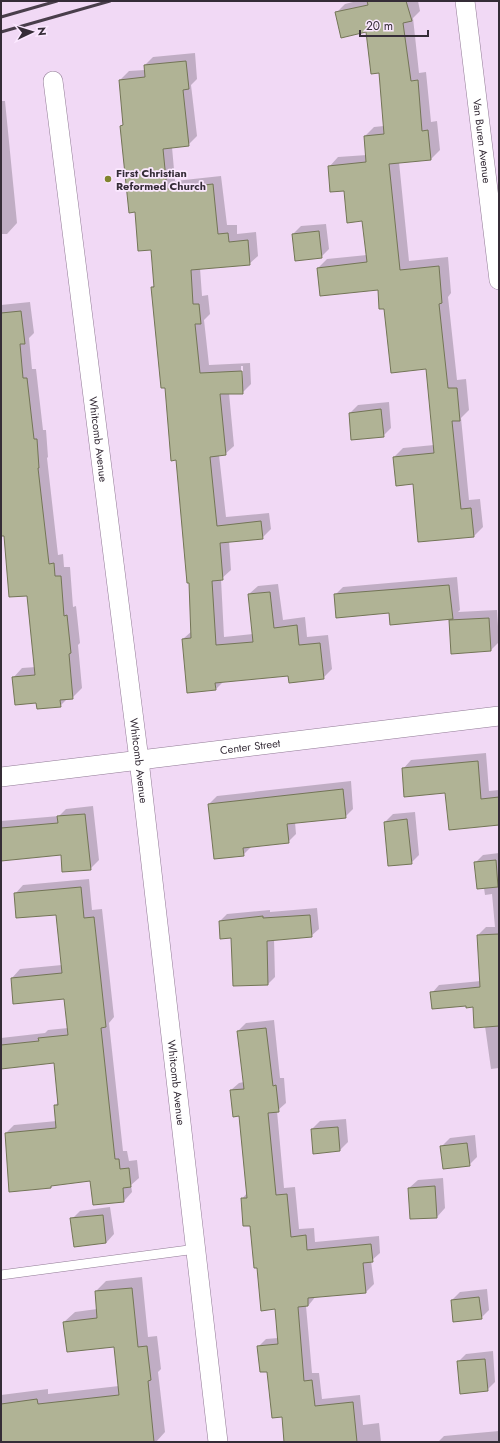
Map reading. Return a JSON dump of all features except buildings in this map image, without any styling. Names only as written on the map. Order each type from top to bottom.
[{"type":"street","name":"Van Buren Avenue","points":[[465,1],[499,280]]},
{"type":"street","name":"Whitcomb Avenue","points":[[53,81],[138,760],[218,1442]]},
{"type":"street","name":"Center Street","points":[[1,777],[499,716]]},
{"type":"lane","points":[[1,1275],[196,1249]]},
{"type":"railway","points":[[1,17],[57,1]]},
{"type":"railway","points":[[1,32],[110,1]]},
{"type":"place","name":"First Christian Reformed Church","points":[[108,179]]}]
